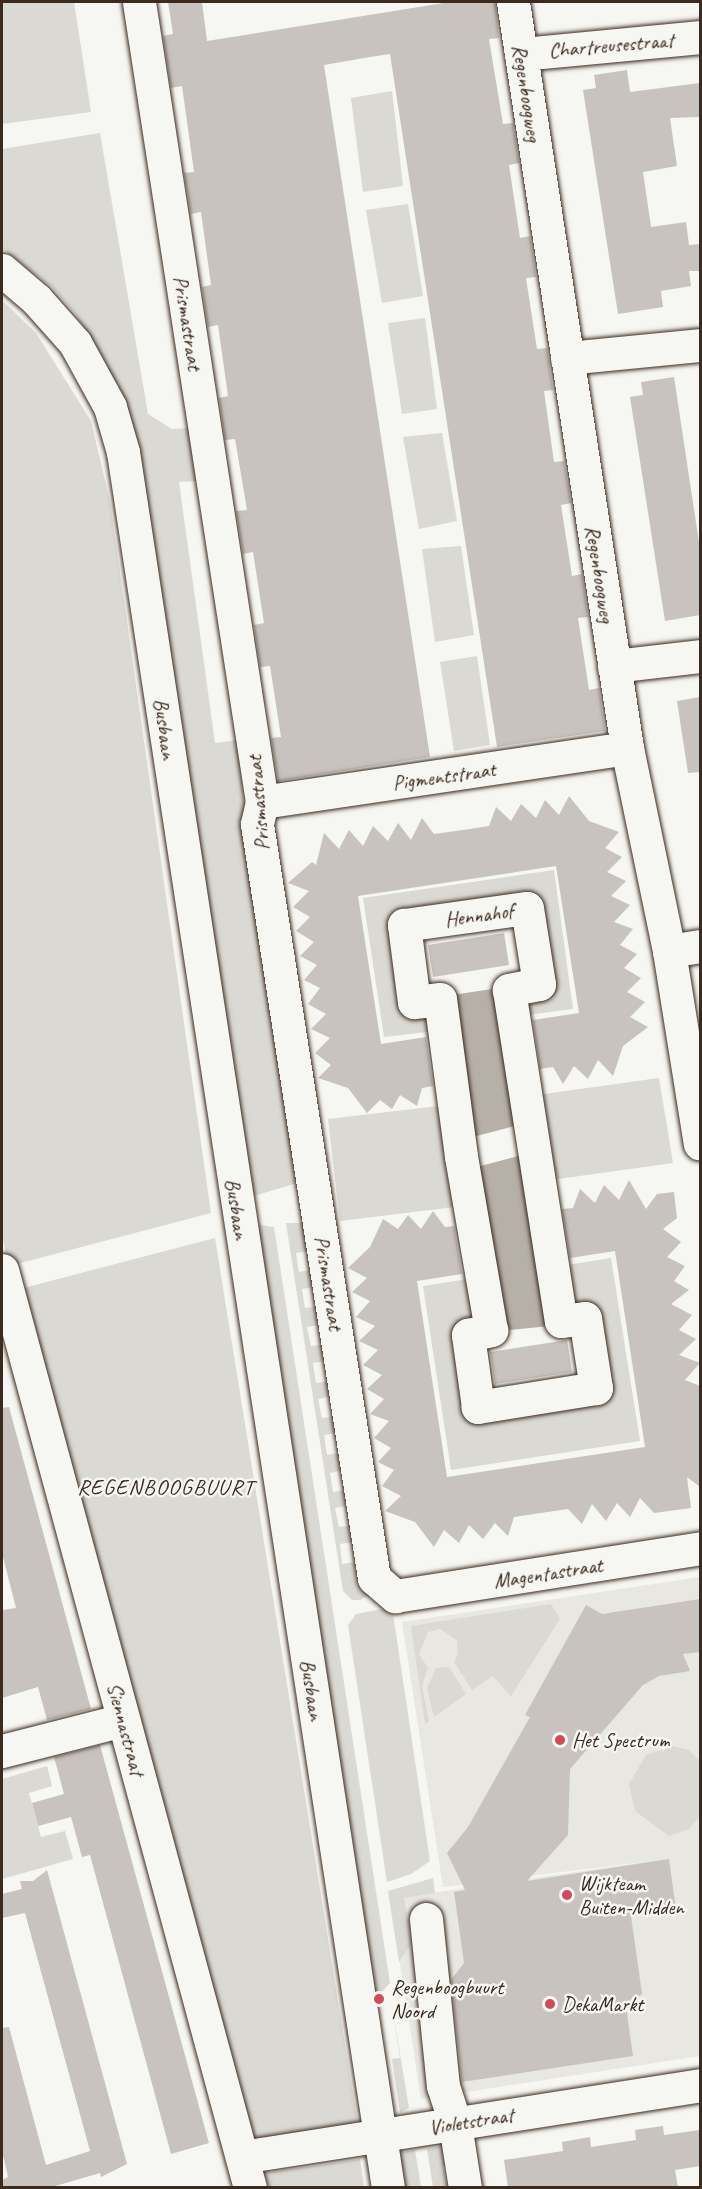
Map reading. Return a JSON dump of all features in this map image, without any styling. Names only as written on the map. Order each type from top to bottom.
[{"type":"street","name":"Prismastraat","points":[[139,2],[262,802],[257,824],[374,1578],[395,1596]]},
{"type":"street","name":"Regenboogweg","points":[[513,2],[627,748],[669,951],[700,1144]]},
{"type":"street","name":"Chartreusestraat","points":[[521,54],[700,37]]},
{"type":"street","name":"Busbaan","points":[[2,270],[36,299],[75,343],[110,407],[123,452],[388,2187]]},
{"type":"street","points":[[567,358],[700,345]]},
{"type":"street","points":[[614,666],[700,656]]},
{"type":"street","name":"Pigmentstraat","points":[[262,802],[627,748]]},
{"type":"street","name":"Hennahof","points":[[527,908],[539,984],[509,990],[561,1321],[585,1318],[596,1388],[525,1400],[478,1407],[468,1335],[491,1330],[461,1156],[440,999],[414,1002],[404,925],[527,908]]},
{"type":"street","points":[[669,951],[700,946]]},
{"type":"street","name":"Siennastraat","points":[[2,1270],[246,2172]]},
{"type":"street","name":"Magentastraat","points":[[395,1596],[700,1548]]},
{"type":"street","points":[[2,1751],[123,1720]]},
{"type":"street","points":[[426,1919],[443,2086],[455,2124],[465,2187]]},
{"type":"street","name":"Violetstraat","points":[[246,2172],[379,2136],[700,2085]]},
{"type":"shaded area","points":[[2,2],[74,2],[91,112],[2,124]]},
{"type":"shaded area","points":[[392,91],[403,186],[363,192],[351,98]]},
{"type":"shaded area","points":[[100,133],[148,414],[172,429],[191,428],[196,481],[179,482],[215,743],[238,740],[246,828],[297,1183],[251,1197],[129,415],[106,363],[75,313],[52,287],[2,248],[2,149]]},
{"type":"shaded area","points":[[408,204],[423,296],[382,303],[366,210]]},
{"type":"shaded area","points":[[2,300],[36,333],[91,421],[110,502],[211,1213],[9,1266],[2,1236]]},
{"type":"shaded area","points":[[425,318],[437,409],[402,414],[388,323]]},
{"type":"shaded area","points":[[442,433],[457,521],[419,529],[403,437]]},
{"type":"shaded area","points":[[461,546],[474,635],[435,642],[422,549]]},
{"type":"shaded area","points":[[477,656],[490,745],[454,751],[440,662]]},
{"type":"shaded area","points":[[554,870],[573,1009],[513,1017],[539,984],[527,908],[405,925],[445,1030],[384,1037],[363,898]]},
{"type":"shaded area","points":[[499,988],[549,1326],[502,1331],[452,995]]},
{"type":"shaded area","points":[[659,1078],[673,1163],[551,1180],[537,1095]]},
{"type":"shaded area","points":[[447,1105],[463,1206],[340,1221],[328,1119]]},
{"type":"shaded area","points":[[286,1223],[310,1223],[314,1250],[296,1253],[299,1272],[317,1269],[320,1286],[302,1289],[305,1308],[323,1306],[325,1324],[307,1327],[311,1346],[329,1344],[331,1360],[313,1363],[316,1383],[334,1381],[337,1395],[318,1399],[322,1418],[340,1416],[342,1432],[324,1435],[327,1455],[345,1452],[348,1469],[330,1473],[333,1492],[351,1489],[354,1504],[335,1508],[339,1527],[357,1525],[359,1541],[340,1544],[342,1564],[354,1562],[357,1586],[367,1585],[371,1594],[360,1600],[352,1600],[343,1591]]},
{"type":"shaded area","points":[[254,1224],[274,1227],[390,1983],[382,1992],[373,1994]]},
{"type":"shaded area","points":[[215,1238],[358,2125],[247,2143],[16,1290]]},
{"type":"shaded area","points":[[611,1258],[640,1441],[451,1470],[423,1286],[474,1278],[474,1416],[602,1397],[568,1313],[561,1266]]},
{"type":"shaded area","points":[[700,1577],[700,2056],[421,2099],[390,1899],[658,1860],[443,1887],[402,1622]]},
{"type":"shaded area","points":[[551,1604],[560,1619],[511,1696],[493,1676],[472,1690],[454,1662],[458,1654],[457,1640],[440,1629],[428,1632],[419,1654],[428,1668],[422,1686],[429,1721],[425,1724],[411,1626]]},
{"type":"shaded area","points":[[392,1607],[430,1861],[411,1874],[387,1882],[348,1625],[356,1614]]},
{"type":"shaded area","points":[[449,1667],[466,1694],[434,1717],[427,1688],[436,1668]]},
{"type":"shaded area","points":[[672,1746],[689,1750],[700,1761],[700,1817],[689,1829],[669,1836],[635,1811],[629,1784],[646,1755]]},
{"type":"shaded area","points":[[47,1766],[52,1786],[29,1793],[41,1837],[65,1831],[73,1859],[2,1879],[2,1779]]},
{"type":"shaded area","points":[[433,1878],[435,1893],[404,1898],[412,1943],[399,1962],[388,1891]]},
{"type":"shaded area","points":[[390,1993],[409,2108],[400,2113],[392,2059],[400,2058]]},
{"type":"shaded area","points":[[449,2145],[452,2164],[443,2166],[447,2187],[433,2187],[427,2149]]},
{"type":"shaded area","points":[[415,2150],[421,2187],[402,2187],[397,2153]]},
{"type":"shaded area","points":[[360,2159],[364,2187],[269,2187],[265,2173]]},
{"type":"pier","points":[[522,1124],[526,1154],[473,1168],[469,1138]]},
{"type":"building","points":[[168,2],[202,2],[207,41],[450,2],[495,2],[499,38],[489,39],[503,124],[513,123],[519,163],[509,165],[520,238],[530,236],[536,277],[526,278],[537,349],[547,348],[553,390],[544,391],[554,462],[564,461],[571,503],[561,505],[572,576],[582,574],[588,617],[578,618],[589,690],[599,688],[605,731],[497,747],[390,54],[370,57],[324,65],[430,757],[278,781],[271,738],[281,737],[270,666],[260,667],[254,625],[264,623],[253,552],[243,554],[236,511],[247,510],[235,439],[225,440],[219,398],[228,396],[218,325],[208,327],[202,287],[211,285],[201,212],[191,214],[184,173],[194,172],[182,86],[171,88],[163,36],[173,34]]},
{"type":"building","points":[[627,70],[630,92],[700,83],[700,117],[670,118],[677,166],[643,172],[651,227],[686,222],[689,245],[700,244],[700,271],[689,271],[691,286],[661,291],[663,307],[618,314],[583,90],[596,88],[594,75]]},
{"type":"building","points":[[674,377],[700,549],[700,615],[665,621],[630,397],[643,395],[641,382]]},
{"type":"building","points":[[700,697],[700,772],[688,773],[677,701]]},
{"type":"building","points":[[569,796],[589,821],[619,832],[605,848],[622,857],[607,872],[626,881],[611,896],[630,905],[614,922],[633,929],[620,945],[637,954],[624,968],[641,978],[627,992],[645,1002],[630,1017],[648,1027],[623,1046],[613,1076],[598,1060],[588,1079],[574,1066],[563,1084],[553,1067],[540,1069],[533,1020],[579,1013],[556,866],[358,896],[381,1044],[426,1037],[433,1086],[422,1088],[417,1106],[400,1095],[392,1109],[380,1100],[367,1113],[348,1088],[318,1078],[331,1065],[315,1053],[330,1038],[311,1029],[326,1014],[308,1004],[320,988],[304,980],[317,965],[300,956],[314,942],[296,931],[310,917],[293,907],[309,891],[288,883],[312,862],[316,865],[324,833],[339,849],[349,830],[363,846],[373,826],[388,841],[398,823],[411,840],[422,818],[434,834],[470,829],[489,826],[496,807],[511,821],[521,804],[536,818],[545,800],[559,815]]},
{"type":"building","points":[[504,933],[509,965],[433,977],[428,945]]},
{"type":"building","points":[[629,1180],[646,1209],[657,1194],[674,1192],[677,1218],[663,1229],[681,1242],[667,1257],[685,1266],[674,1281],[689,1290],[671,1304],[692,1315],[679,1330],[696,1339],[679,1355],[700,1363],[685,1380],[700,1386],[700,1487],[687,1477],[691,1508],[654,1513],[640,1498],[630,1517],[617,1503],[606,1521],[592,1504],[582,1524],[568,1509],[514,1517],[508,1536],[495,1523],[483,1539],[469,1525],[459,1543],[444,1530],[434,1547],[415,1522],[385,1511],[401,1496],[382,1486],[394,1470],[378,1462],[391,1448],[374,1438],[389,1421],[370,1414],[384,1399],[367,1389],[382,1375],[363,1365],[378,1350],[359,1341],[375,1326],[356,1317],[370,1301],[352,1292],[367,1278],[348,1268],[370,1247],[383,1219],[398,1229],[408,1215],[421,1229],[433,1211],[445,1227],[454,1226],[462,1274],[417,1281],[447,1477],[645,1447],[615,1251],[570,1258],[562,1209],[573,1208],[580,1189],[595,1203],[604,1185],[619,1200]]},
{"type":"building","points":[[567,1340],[572,1372],[495,1384],[490,1352]]},
{"type":"building","points":[[9,1407],[91,1709],[47,1720],[38,1687],[2,1698],[2,1610],[16,1608],[2,1553],[2,1408]]},
{"type":"building","points":[[700,1599],[700,1652],[683,1654],[690,1671],[659,1676],[643,1685],[570,1769],[568,1835],[527,1881],[669,1859],[676,1909],[631,1916],[642,1994],[626,2007],[633,2056],[462,2082],[451,1980],[464,1963],[454,1892],[465,1890],[447,1853],[468,1827],[530,1717],[525,1715],[586,1605],[602,1614]]},
{"type":"building","points":[[100,1745],[209,2143],[171,2154],[90,1855],[82,1857],[71,1817],[38,1826],[32,1803],[64,1794],[54,1757]]},
{"type":"building","points":[[47,1870],[127,2164],[101,2177],[100,2173],[52,2187],[2,2187],[2,2180],[8,2177],[2,2151],[2,2028],[9,2027],[46,2165],[90,2151],[25,1913],[2,1918],[2,1894],[22,1889],[20,1881],[33,1881]]},
{"type":"building","points":[[663,2126],[664,2135],[700,2130],[700,2166],[675,2170],[678,2187],[508,2187],[504,2160],[563,2151],[562,2142],[590,2137],[591,2147],[636,2140],[635,2130]]},
{"type":"place","name":"Het Spectrum","points":[[560,1740]]},
{"type":"place","name":"Wijkteam Buiten-Midden","points":[[567,1895]]},
{"type":"place","name":"Regenboogbuurt Noord","points":[[379,1999]]},
{"type":"place","name":"DekaMarkt","points":[[550,2004]]},
{"type":"district","name":"REGENBOOGBUURT","points":[[166,1488]]}]
